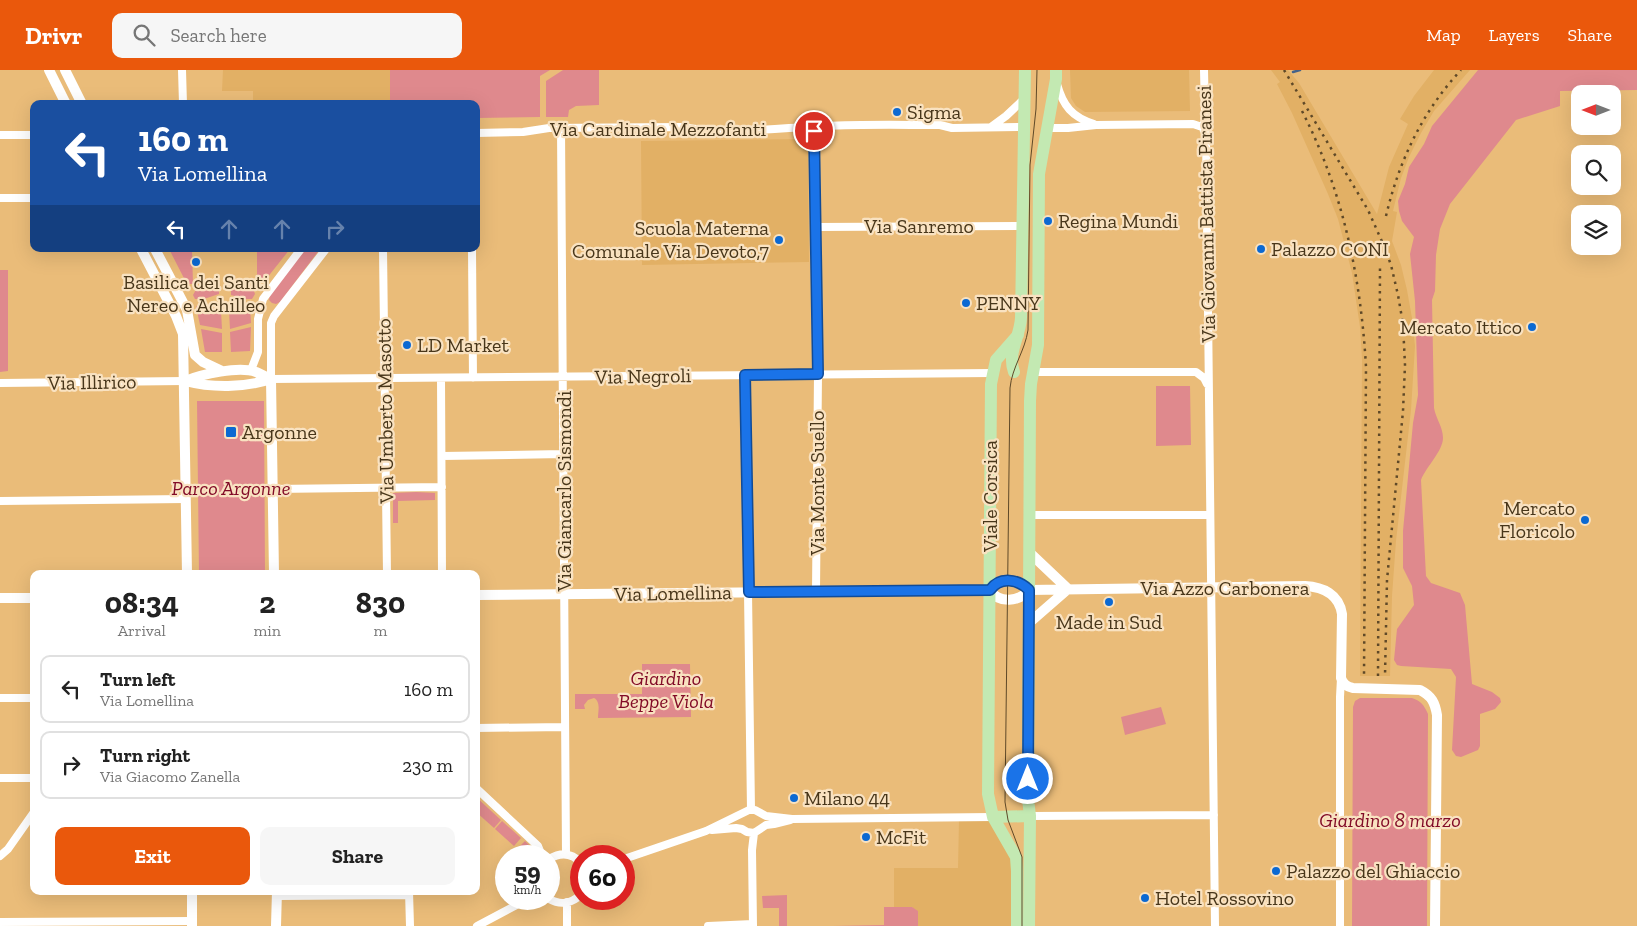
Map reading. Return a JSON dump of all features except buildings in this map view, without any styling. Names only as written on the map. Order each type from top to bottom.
[{"type":"main road","points":[[1014,372],[1012,356],[1021,318],[1025,70]]},
{"type":"main road","name":"Viale Corsica","points":[[1030,926],[1030,816],[1028,799],[1030,384],[1034,372],[1038,345],[1039,174],[1056,74]]},
{"type":"main road","points":[[1024,127],[1047,128]]},
{"type":"main road","name":"Viale Corsica","points":[[1017,926],[1018,871],[1016,857],[993,817],[988,794],[992,373],[998,357],[1018,335]]},
{"type":"main road","name":"Via Negroli","points":[[992,373],[1034,372]]},
{"type":"main road","points":[[993,817],[1030,816]]},
{"type":"street","points":[[49,70],[64,100]]},
{"type":"street","points":[[65,70],[80,100]]},
{"type":"street","points":[[182,70],[183,100]]},
{"type":"street","name":"Via Giovanni Battista Piranesi","points":[[1204,70],[1205,118],[1202,127],[1206,134],[1215,926]]},
{"type":"street","points":[[1056,74],[1062,100],[1068,108],[1084,121],[1096,125]]},
{"type":"street","points":[[989,128],[1006,116],[1025,98]]},
{"type":"street","points":[[1047,128],[1096,125],[1192,124],[1202,127]]},
{"type":"street","name":"Via Cardinale Mezzofanti","points":[[480,133],[520,133],[541,128],[680,127],[716,131],[940,125],[952,128],[1024,127]]},
{"type":"street","name":"Via Monte Suello","points":[[812,127],[815,137],[818,374],[816,592]]},
{"type":"street","name":"Via Giancarlo Sismondi","points":[[561,128],[566,854]]},
{"type":"street","points":[[0,135],[30,135]]},
{"type":"street","points":[[0,198],[30,198]]},
{"type":"street","name":"Via Sanremo","points":[[816,227],[1023,226]]},
{"type":"street","points":[[143,252],[182,328],[184,342],[187,570]]},
{"type":"street","points":[[157,252],[187,310],[195,355],[203,362],[222,371]]},
{"type":"street","points":[[251,370],[258,352],[258,320],[261,305],[267,293],[299,252]]},
{"type":"street","points":[[274,570],[270,329],[274,316],[324,252]]},
{"type":"street","name":"Via Umberto Masotto","points":[[383,252],[387,570]]},
{"type":"street","points":[[472,252],[474,378]]},
{"type":"street","points":[[261,305],[274,316]]},
{"type":"street","name":"Via Giovanni Battista Piranesi","points":[[1196,372],[1204,368],[1208,357]]},
{"type":"street","points":[[184,381],[200,375],[222,371],[251,370],[271,380]]},
{"type":"street","points":[[1034,372],[1196,372],[1204,378],[1208,388]]},
{"type":"street","name":"Via Negroli","points":[[271,380],[992,373]]},
{"type":"street","points":[[745,375],[751,810]]},
{"type":"street","points":[[441,378],[442,570]]},
{"type":"street","points":[[184,381],[200,385],[250,385],[271,380]]},
{"type":"street","name":"Via Illirico","points":[[0,383],[184,381]]},
{"type":"street","points":[[442,456],[563,454]]},
{"type":"street","points":[[273,489],[442,487]]},
{"type":"street","points":[[0,501],[186,499]]},
{"type":"street","points":[[1030,515],[1210,515]]},
{"type":"street","name":"Viale Corsica","points":[[1030,554],[1068,589]]},
{"type":"street","name":"Via Lomellina","points":[[480,595],[990,590],[999,582],[1009,580],[1019,582],[1029,590],[1021,597],[1009,600],[993,595],[990,590]]},
{"type":"street","name":"Via Azzo Carbonera","points":[[1029,590],[1312,587],[1327,591],[1338,601],[1341,608],[1341,678]]},
{"type":"street","points":[[1029,622],[1068,589]]},
{"type":"street","points":[[0,598],[30,598]]},
{"type":"street","points":[[1342,661],[1348,680],[1362,688]]},
{"type":"street","points":[[1341,678],[1342,682],[1348,686],[1420,690],[1426,693],[1435,704],[1437,715],[1435,926]]},
{"type":"street","points":[[1340,926],[1341,678]]},
{"type":"street","points":[[0,698],[30,698]]},
{"type":"street","points":[[480,728],[566,727]]},
{"type":"street","points":[[0,778],[30,778]]},
{"type":"street","points":[[480,792],[537,845]]},
{"type":"street","points":[[635,855],[706,831],[751,810],[760,814],[792,819],[993,817]]},
{"type":"street","points":[[742,814],[739,821],[742,828],[747,832],[754,833],[762,827],[792,819]]},
{"type":"street","points":[[760,814],[763,821],[762,827]]},
{"type":"street","points":[[1030,816],[1214,815]]},
{"type":"street","points":[[0,856],[8,849],[30,818]]},
{"type":"street","points":[[706,831],[742,828]]},
{"type":"street","points":[[708,926],[753,925],[752,850],[754,833]]},
{"type":"street","points":[[560,854],[570,856]]},
{"type":"street","points":[[0,922],[192,923],[192,895]]},
{"type":"street","points":[[276,926],[277,895]]},
{"type":"street","points":[[409,895],[410,926]]},
{"type":"street","points":[[567,902],[567,926]]},
{"type":"street","points":[[560,903],[570,902]]},
{"type":"street","points":[[477,926],[507,910]]},
{"type":"shaded area","points":[[223,70],[390,70],[390,100],[253,100],[253,91],[222,91]]},
{"type":"shaded area","points":[[1070,70],[1189,70],[1190,111],[1085,112],[1076,106],[1071,98]]},
{"type":"shaded area","points":[[1271,70],[1288,70],[1299,83],[1377,214],[1389,167],[1408,124],[1400,119],[1414,96],[1434,70],[1470,70],[1434,111],[1421,133],[1401,178],[1393,211],[1397,212],[1392,241],[1401,265],[1407,290],[1415,346],[1411,410],[1396,541],[1392,596],[1390,676],[1360,676],[1362,359],[1360,327],[1352,273],[1338,219],[1292,113],[1277,84],[1280,82]]},
{"type":"shaded area","points":[[808,139],[809,262],[642,265],[641,141]]},
{"type":"shaded area","points":[[993,817],[1012,852],[1015,926],[918,926],[918,912],[912,907],[894,907],[894,868],[958,868],[959,820]]},
{"type":"green space","points":[[390,70],[550,70],[540,76],[540,117],[480,118],[480,100],[390,100]]},
{"type":"green space","points":[[563,70],[599,70],[599,105],[576,106],[569,110],[568,117],[546,117],[546,81]]},
{"type":"green space","points":[[1478,70],[1637,70],[1637,90],[1621,90],[1621,85],[1571,85],[1571,91],[1560,91],[1560,106],[1516,120],[1450,204],[1440,229],[1436,255],[1435,291],[1432,300],[1434,408],[1443,438],[1437,454],[1421,480],[1426,576],[1431,583],[1460,593],[1465,605],[1472,684],[1492,692],[1500,698],[1501,702],[1495,709],[1480,714],[1480,746],[1478,750],[1461,757],[1456,756],[1452,750],[1456,677],[1451,669],[1401,666],[1397,665],[1394,660],[1397,629],[1414,605],[1412,586],[1403,568],[1403,531],[1413,423],[1418,395],[1415,301],[1410,254],[1414,237],[1402,221],[1398,201],[1409,167],[1424,144],[1432,126]]},
{"type":"green space","points":[[171,252],[192,252],[193,284],[187,284]]},
{"type":"green space","points":[[257,252],[288,252],[263,283],[257,283]]},
{"type":"green space","points":[[303,252],[318,252],[280,302],[272,303],[269,300],[270,294]]},
{"type":"green space","points":[[0,270],[8,270],[8,371],[0,372]]},
{"type":"green space","points":[[198,286],[219,286],[219,294],[204,299],[195,299],[193,295]]},
{"type":"green space","points":[[231,286],[252,286],[255,294],[252,299],[231,295]]},
{"type":"green space","points":[[243,305],[250,306],[251,323],[230,329],[229,311]]},
{"type":"green space","points":[[196,306],[209,306],[221,311],[222,329],[200,325]]},
{"type":"green space","points":[[251,327],[250,351],[231,352],[230,332]]},
{"type":"green space","points":[[201,329],[222,333],[222,352],[205,352]]},
{"type":"green space","points":[[1156,386],[1190,386],[1191,445],[1156,446]]},
{"type":"green space","name":"Parco Argonne","points":[[197,401],[264,401],[265,570],[199,570]]},
{"type":"green space","points":[[393,493],[435,493],[435,500],[398,501],[398,523],[393,523]]},
{"type":"green space","name":"Giardino Beppe Viola","points":[[642,664],[690,664],[691,717],[598,718],[598,704],[594,698],[588,700],[584,705],[585,709],[575,709],[575,694],[642,694]]},
{"type":"green space","name":"Giardino 8 marzo","points":[[1360,698],[1412,698],[1422,704],[1428,714],[1427,926],[1352,926],[1353,707],[1355,701]]},
{"type":"green space","points":[[1161,707],[1166,724],[1125,735],[1121,717]]},
{"type":"green space","points":[[480,801],[501,820],[494,828],[480,816]]},
{"type":"green space","points":[[502,821],[521,838],[513,845],[495,829]]},
{"type":"green space","points":[[525,841],[529,845],[521,845]]},
{"type":"green space","points":[[787,895],[787,926],[779,926],[779,908],[763,908],[762,896]]},
{"type":"green space","points":[[884,907],[912,907],[918,911],[918,926],[833,926],[884,925]]},
{"type":"waterway","points":[[1293,72],[1300,70]]},
{"type":"tram line","points":[[1022,926],[1022,857],[1008,820],[1005,802],[1010,388],[1013,373],[1028,330],[1030,165],[1036,109],[1037,70]]},
{"type":"railway","points":[[1284,70],[1368,210],[1391,265],[1403,324],[1405,365],[1403,411],[1387,580],[1385,676]]},
{"type":"railway","points":[[1386,216],[1398,176],[1414,138],[1435,103],[1461,70]]},
{"type":"railway","points":[[1302,111],[1329,172],[1339,204],[1348,236],[1360,301],[1366,367],[1364,676]]},
{"type":"railway","points":[[1378,676],[1380,267]]},
{"type":"place","name":"Sigma","points":[[897,112]]},
{"type":"place","name":"Regina Mundi","points":[[1048,221]]},
{"type":"place","name":"Scuola Materna Comunale Via Devoto,7","points":[[779,240]]},
{"type":"place","name":"Palazzo CONI","points":[[1261,249]]},
{"type":"place","name":"Basilica dei Santi Nereo e Achilleo","points":[[196,262]]},
{"type":"place","name":"PENNY","points":[[966,303]]},
{"type":"place","name":"Mercato Ittico","points":[[1532,327]]},
{"type":"place","name":"LD Market","points":[[407,345]]},
{"type":"place","name":"Argonne","points":[[231,432]]},
{"type":"place","name":"Mercato Floricolo","points":[[1585,520]]},
{"type":"place","name":"Made in Sud","points":[[1109,602]]},
{"type":"place","name":"Milano 44","points":[[794,798]]},
{"type":"place","name":"McFit","points":[[866,837]]},
{"type":"place","name":"Palazzo del Ghiaccio","points":[[1276,871]]},
{"type":"place","name":"Hotel Rossovino","points":[[1145,898]]},
{"type":"route","points":[[814,131],[818,374],[745,375],[749,592],[990,590],[999,582],[1009,580],[1019,582],[1029,590],[1028,779]]}]
